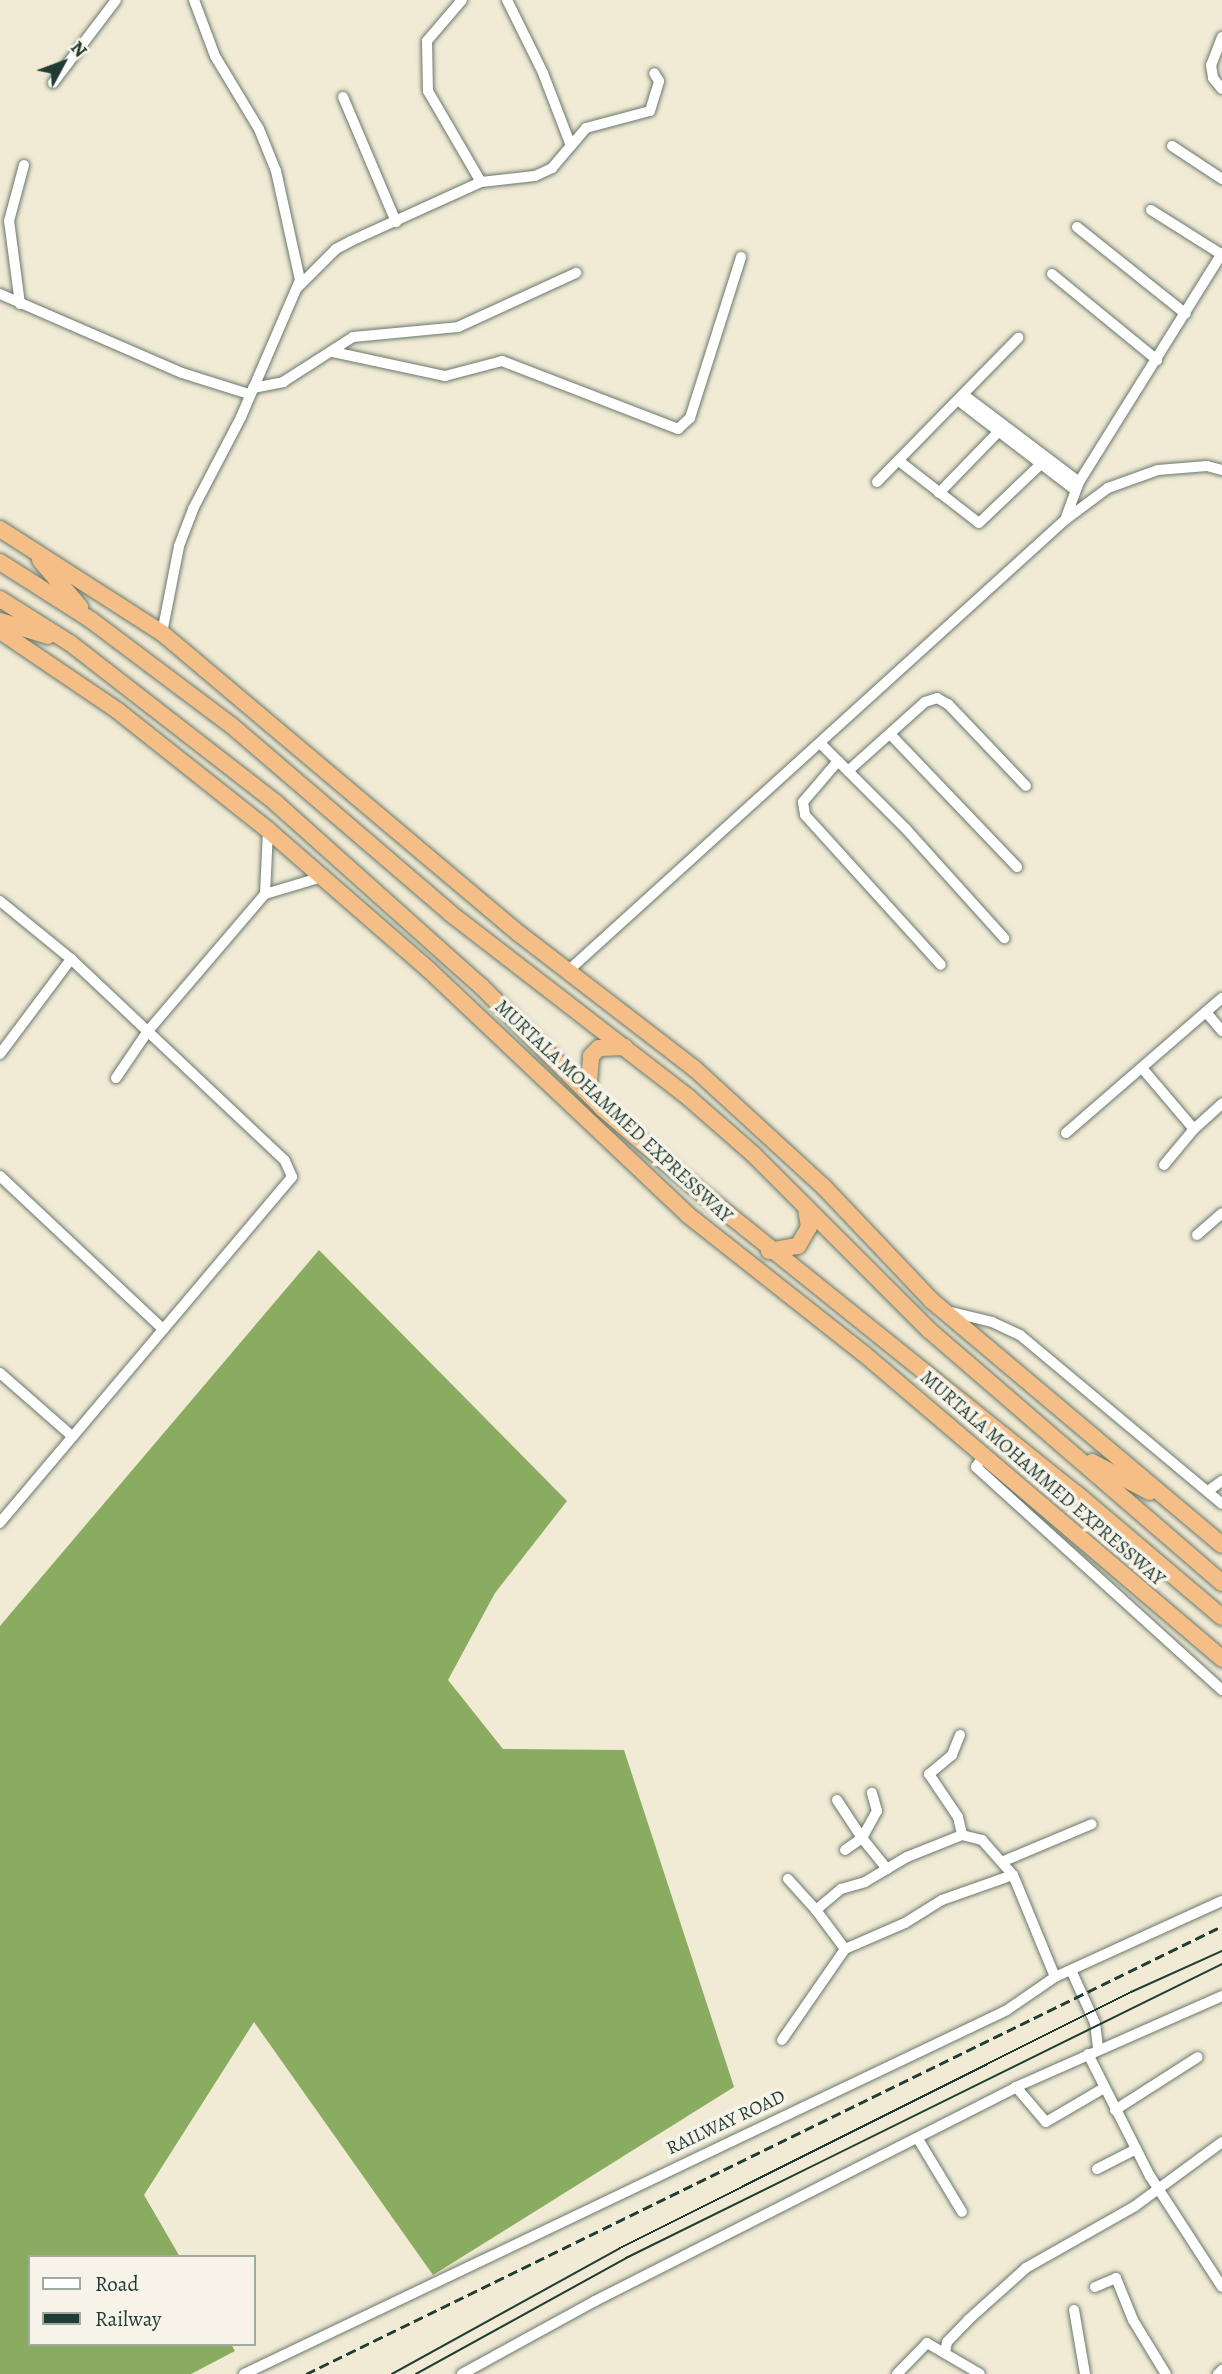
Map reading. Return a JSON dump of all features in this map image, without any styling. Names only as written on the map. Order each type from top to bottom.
[{"type":"highway","points":[[0,529],[162,633],[569,970],[749,1115],[943,1310],[1222,1545]]},
{"type":"highway","points":[[29,547],[90,620]]},
{"type":"highway","name":"MURTALA MOHAMMED EXPRESSWAY","points":[[0,562],[90,620],[230,725],[450,913],[625,1047],[753,1154],[899,1301],[1222,1583]]},
{"type":"highway","name":"MURTALA MOHAMMED EXPRESSWAY","points":[[0,598],[70,643],[209,748],[358,873],[481,986],[588,1093],[769,1251],[912,1360],[1221,1617]]},
{"type":"highway","points":[[0,621],[70,643]]},
{"type":"highway","name":"MURTALA MOHAMMED EXPRESSWAY","points":[[0,631],[118,710],[268,830],[484,1020],[688,1216],[863,1353],[1222,1660]]},
{"type":"highway","points":[[588,1093],[591,1056],[599,1048],[625,1047]]},
{"type":"highway","points":[[769,1251],[798,1246],[809,1227],[806,1207]]},
{"type":"highway","points":[[899,1301],[943,1310]]},
{"type":"highway","points":[[1070,1451],[1171,1502]]},
{"type":"street","points":[[53,83],[117,0]]},
{"type":"street","points":[[162,633],[179,546],[295,290],[299,265],[289,238],[276,171],[259,129],[215,56],[194,0]]},
{"type":"street","points":[[507,0],[543,74],[571,146]]},
{"type":"street","points":[[459,1],[427,41],[428,91],[481,182]]},
{"type":"street","points":[[1222,37],[1211,65],[1213,78],[1222,89]]},
{"type":"street","points":[[295,290],[336,249],[481,182],[535,176],[552,168],[586,128],[650,111],[660,81],[654,73]]},
{"type":"street","points":[[343,97],[396,222]]},
{"type":"street","points":[[1172,146],[1222,179]]},
{"type":"street","points":[[20,304],[9,222],[23,165]]},
{"type":"street","points":[[1065,520],[1077,486],[1222,253],[1151,210]]},
{"type":"street","points":[[1077,227],[1186,314]]},
{"type":"street","points":[[333,352],[445,376],[502,361],[678,429],[690,418],[741,257]]},
{"type":"street","points":[[0,294],[182,373],[251,391],[283,382],[312,359],[333,352],[353,337],[458,327],[576,272]]},
{"type":"street","points":[[1052,274],[1157,360]]},
{"type":"street","points":[[877,482],[1018,338]]},
{"type":"street","points":[[962,398],[1077,486]]},
{"type":"street","points":[[962,398],[1041,464],[1077,486]]},
{"type":"street","points":[[939,494],[999,431]]},
{"type":"street","points":[[899,461],[974,521],[984,522],[1041,464]]},
{"type":"street","points":[[569,970],[1065,520],[1108,488],[1158,470],[1207,466],[1222,470]]},
{"type":"street","points":[[848,771],[925,702],[937,698],[948,704],[1026,786]]},
{"type":"street","points":[[890,734],[1017,867]]},
{"type":"street","points":[[820,743],[1004,938]]},
{"type":"street","points":[[838,761],[803,802],[805,815],[941,965]]},
{"type":"street","points":[[265,894],[268,830]]},
{"type":"street","points":[[116,1077],[148,1031],[265,894],[322,877]]},
{"type":"street","points":[[0,901],[71,959],[148,1031],[285,1161],[292,1177],[0,1523]]},
{"type":"street","points":[[0,1054],[71,959]]},
{"type":"street","points":[[1066,1133],[1222,998]]},
{"type":"street","points":[[1206,1012],[1222,1031]]},
{"type":"street","points":[[1142,1068],[1194,1129]]},
{"type":"street","points":[[1164,1165],[1194,1129],[1222,1104]]},
{"type":"street","points":[[0,1176],[163,1329]]},
{"type":"street","points":[[1197,1235],[1222,1213]]},
{"type":"street","points":[[943,1310],[992,1322],[1020,1335],[1222,1503]]},
{"type":"street","points":[[0,1373],[72,1436]]},
{"type":"street","points":[[983,1457],[976,1467],[1222,1690]]},
{"type":"street","points":[[1208,1492],[1222,1481]]},
{"type":"street","points":[[960,1735],[952,1755],[929,1774],[958,1817],[962,1835]]},
{"type":"street","points":[[845,1850],[862,1838],[877,1811],[872,1793]]},
{"type":"street","points":[[837,1800],[887,1869]]},
{"type":"street","points":[[1004,1861],[1092,1824]]},
{"type":"street","points":[[816,1910],[841,1889],[962,1835],[982,1840],[1004,1861],[1013,1875],[1055,1978]]},
{"type":"street","points":[[782,2040],[845,1949],[905,1923],[942,1900],[1013,1875]]},
{"type":"street","points":[[788,1879],[816,1910],[845,1949]]},
{"type":"street","name":"RAILWAY ROAD","points":[[244,2374],[1007,2010],[1055,1978],[1222,1901]]},
{"type":"street","points":[[1071,1970],[1095,2024],[1093,2052],[1104,2088],[1158,2188],[1222,2287]]},
{"type":"street","points":[[462,2374],[673,2260],[1016,2088],[1222,1996]]},
{"type":"street","points":[[1115,2110],[1198,2057]]},
{"type":"street","points":[[1016,2088],[1046,2122],[1104,2088]]},
{"type":"street","points":[[918,2139],[962,2212]]},
{"type":"street","points":[[945,2353],[947,2342],[1026,2268],[1050,2250],[1135,2206],[1222,2142]]},
{"type":"street","points":[[1097,2169],[1136,2149]]},
{"type":"street","points":[[1095,2287],[1116,2277],[1139,2331],[1166,2374]]},
{"type":"street","points":[[1073,2309],[1085,2374]]},
{"type":"street","points":[[897,2374],[927,2343],[980,2374]]},
{"type":"street","points":[[1218,2374],[1222,2370]]},
{"type":"green space","points":[[319,1250],[567,1501],[495,1593],[448,1680],[503,1749],[624,1750],[734,2087],[433,2275],[254,2022],[144,2195],[179,2255],[28,2255],[28,2346],[232,2346],[235,2351],[191,2374],[0,2374],[0,1626]]},
{"type":"tram line","points":[[392,2374],[620,2248],[1131,1992],[1222,1951]]},
{"type":"tram line","points":[[416,2374],[626,2258],[1222,1964]]},
{"type":"railway","points":[[306,2374],[1222,1926]]}]
